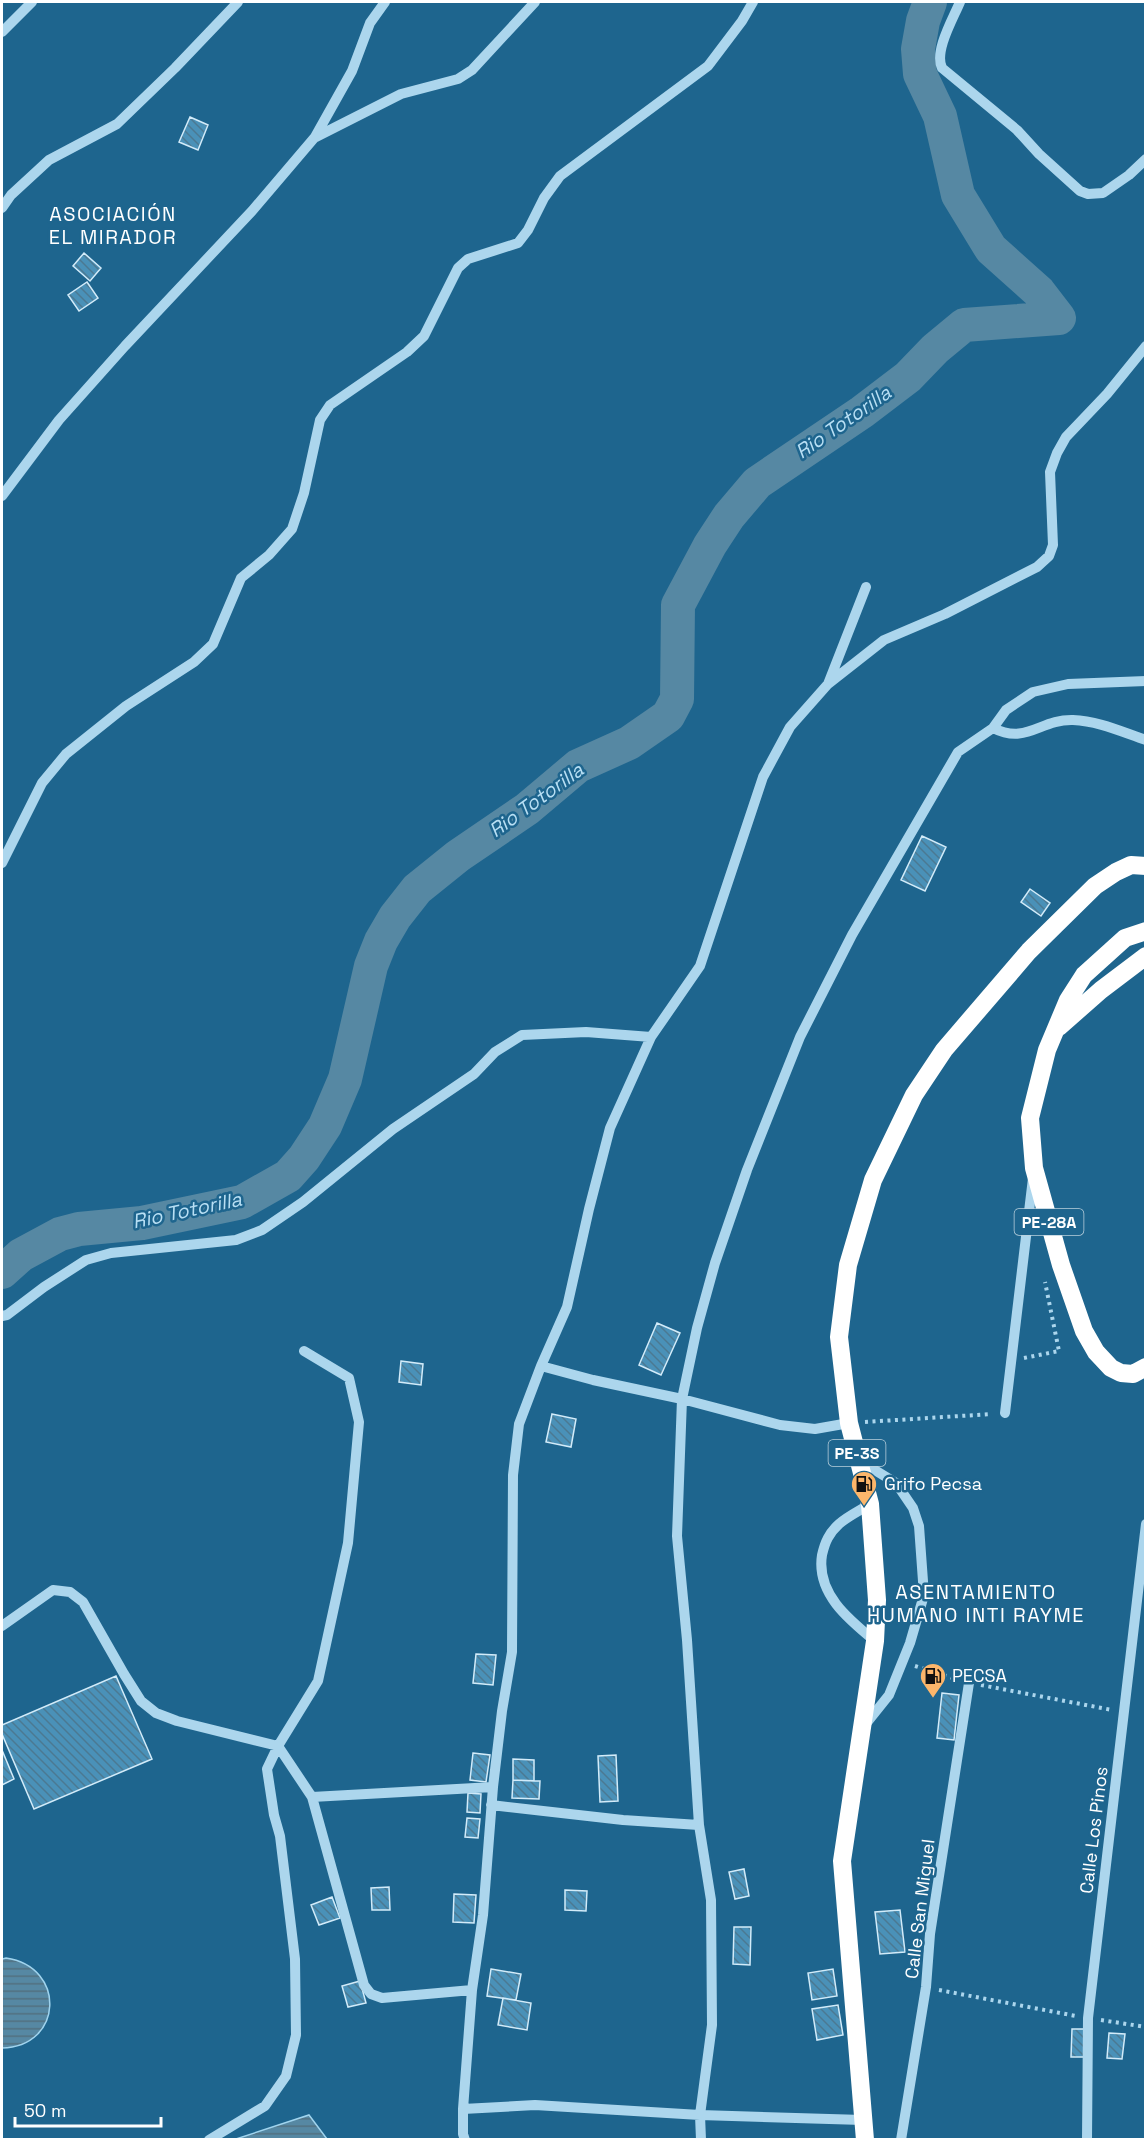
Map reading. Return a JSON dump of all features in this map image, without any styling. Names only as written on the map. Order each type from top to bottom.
[{"type":"highway","points":[[1138,866],[1146,881]]},
{"type":"highway","name":"PE-3S","points":[[865,2139],[842,1861],[875,1641],[877,1600],[870,1504],[849,1423],[839,1337],[848,1264],[873,1180],[914,1095],[944,1050],[1029,951],[1095,886],[1138,866]]},
{"type":"highway","points":[[1055,1031],[1068,1000],[1084,975],[1125,938],[1146,931]]},
{"type":"highway","name":"PE-28A","points":[[1146,956],[1101,990],[1055,1031],[1047,1050],[1030,1119],[1034,1168],[1061,1265],[1084,1331],[1096,1352],[1111,1368],[1121,1373],[1133,1374],[1146,1366]]},
{"type":"street","points":[[2,32],[32,2]]},
{"type":"street","points":[[2,208],[11,195],[49,160],[117,124],[238,2]]},
{"type":"street","points":[[2,496],[67,412],[252,211],[315,137],[352,72],[370,23],[385,2]]},
{"type":"street","points":[[315,137],[401,94],[458,79],[472,70],[535,2]]},
{"type":"street","points":[[2,863],[42,783],[66,754],[126,706],[194,662],[213,644],[241,578],[269,555],[292,530],[304,493],[320,420],[330,405],[406,352],[424,336],[458,268],[468,259],[518,243],[528,230],[544,198],[560,176],[708,66],[742,21],[753,2]]},
{"type":"street","points":[[960,2],[940,49],[942,68],[1017,130],[1074,187],[1088,194],[1103,193],[1129,175],[1146,159]]},
{"type":"street","points":[[465,2139],[463,2109],[472,1990],[483,1915],[493,1786],[512,1652],[513,1475],[516,1444],[519,1424],[567,1307],[610,1128],[651,1037],[700,966],[763,777],[790,727],[828,684],[884,640],[945,614],[1036,567],[1049,556],[1053,545],[1050,472],[1057,453],[1066,436],[1107,394],[1146,346]]},
{"type":"street","points":[[828,684],[866,587]]},
{"type":"street","points":[[701,2139],[699,2115],[712,2025],[711,1900],[699,1825],[687,1640],[677,1536],[682,1399],[715,1263],[747,1170],[800,1037],[852,935],[958,752],[993,728],[1006,710],[1033,692],[1068,684],[1146,681]]},
{"type":"street","points":[[993,728],[1004,734],[1023,734],[1055,722],[1073,720],[1095,723],[1146,740]]},
{"type":"street","points":[[2,1316],[7,1315],[44,1287],[86,1260],[111,1253],[236,1240],[262,1230],[303,1202],[410,1117],[474,1074],[495,1052],[522,1035],[586,1032],[651,1037]]},
{"type":"street","points":[[1005,1413],[1034,1168]]},
{"type":"street","points":[[209,2139],[265,2106],[286,2076],[296,2035],[295,1959],[280,1836],[274,1815],[267,1769],[278,1746],[318,1681],[348,1543],[359,1422],[349,1378],[304,1351]]},
{"type":"street","points":[[541,1366],[780,1425],[815,1429],[849,1423]]},
{"type":"street","points":[[859,1461],[896,1483],[913,1508],[919,1526],[924,1595],[910,1643],[889,1695],[861,1729]]},
{"type":"street","points":[[870,1504],[840,1523],[825,1540],[820,1568],[828,1593],[848,1619],[875,1641]]},
{"type":"street","name":"Calle Los Pinos","points":[[1087,2139],[1088,2018],[1146,1524]]},
{"type":"street","points":[[2,1626],[53,1590],[70,1592],[83,1602],[141,1701],[156,1713],[177,1721],[278,1746],[312,1797],[364,1985],[371,1994],[382,1998],[472,1990]]},
{"type":"street","name":"Calle San Miguel","points":[[901,2139],[926,1987],[930,1934],[969,1683]]},
{"type":"street","points":[[312,1797],[493,1786]]},
{"type":"street","points":[[491,1805],[623,1820],[699,1825]]},
{"type":"street","points":[[463,2109],[535,2105],[699,2115],[863,2120]]},
{"type":"path","points":[[1012,1360],[1059,1351]]},
{"type":"path","points":[[849,1423],[1005,1413]]},
{"type":"path","points":[[902,1663],[969,1683],[1124,1712]]},
{"type":"path","points":[[926,1987],[1146,2027]]},
{"type":"water","points":[[2,1959],[26,1964],[40,1976],[48,1990],[50,2006],[46,2021],[37,2035],[22,2044],[2,2048]]},
{"type":"water","points":[[309,2115],[327,2139],[236,2139]]},
{"type":"building","points":[[190,117],[208,125],[198,150],[179,142]]},
{"type":"building","points":[[84,253],[101,268],[90,281],[73,266]]},
{"type":"building","points":[[87,282],[98,298],[79,311],[68,295]]},
{"type":"building","points":[[922,836],[946,847],[925,891],[901,880]]},
{"type":"building","points":[[1030,889],[1050,903],[1041,916],[1021,902]]},
{"type":"building","points":[[657,1323],[680,1333],[661,1375],[639,1365]]},
{"type":"building","points":[[401,1361],[423,1364],[421,1385],[399,1382]]},
{"type":"building","points":[[552,1414],[576,1419],[571,1447],[546,1442]]},
{"type":"building","points":[[476,1654],[496,1655],[493,1685],[473,1683]]},
{"type":"building","points":[[116,1676],[152,1759],[34,1809],[2,1734],[2,1725]]},
{"type":"building","points":[[942,1693],[959,1695],[954,1740],[937,1738]]},
{"type":"building","points":[[2,1750],[14,1779],[2,1785]]},
{"type":"building","points":[[473,1753],[490,1755],[486,1782],[470,1780]]},
{"type":"building","points":[[616,1755],[618,1801],[600,1802],[598,1756]]},
{"type":"building","points":[[513,1759],[534,1760],[534,1781],[513,1780]]},
{"type":"building","points":[[513,1780],[540,1781],[539,1799],[512,1798]]},
{"type":"building","points":[[468,1793],[481,1794],[480,1813],[467,1812]]},
{"type":"building","points":[[467,1818],[480,1819],[478,1838],[465,1837]]},
{"type":"building","points":[[744,1869],[749,1896],[735,1899],[729,1872]]},
{"type":"building","points":[[389,1887],[390,1910],[372,1910],[371,1888]]},
{"type":"building","points":[[565,1890],[587,1891],[586,1911],[565,1910]]},
{"type":"building","points":[[454,1894],[476,1895],[474,1923],[453,1922]]},
{"type":"building","points":[[332,1897],[340,1918],[319,1925],[311,1905]]},
{"type":"building","points":[[900,1910],[905,1952],[880,1954],[875,1912]]},
{"type":"building","points":[[734,1927],[751,1927],[750,1965],[733,1964]]},
{"type":"building","points":[[491,1969],[521,1974],[516,2000],[487,1996]]},
{"type":"building","points":[[833,1969],[837,1996],[812,2000],[808,1973]]},
{"type":"building","points":[[360,1981],[366,2003],[348,2007],[342,1986]]},
{"type":"building","points":[[503,1998],[531,2003],[527,2030],[498,2025]]},
{"type":"building","points":[[838,2005],[843,2035],[817,2040],[812,2009]]},
{"type":"building","points":[[1072,2029],[1084,2029],[1084,2057],[1071,2057]]},
{"type":"building","points":[[1109,2033],[1125,2034],[1122,2059],[1107,2058]]},
{"type":"waterway","name":"Rio Totorilla","points":[[2,1272],[21,1255],[60,1234],[79,1229],[142,1223],[242,1202],[288,1176],[304,1158],[325,1126],[345,1079],[371,966],[381,941],[395,917],[417,889],[458,856],[527,809],[578,766],[629,743],[668,716],[677,699],[678,605],[710,545],[729,516],[757,483],[862,412],[908,377],[935,349],[964,325],[1059,318],[1039,292],[991,249],[958,195],[940,116],[920,74],[918,49],[923,21],[930,2]]},
{"type":"place","name":"Grifo Pecsa","points":[[864,1507]]},
{"type":"place","name":"PECSA","points":[[933,1699]]},
{"type":"district","name":"ASOCIACIÓN EL MIRADOR","points":[[113,226]]},
{"type":"district","name":"ASENTAMIENTO HUMANO INTI RAYME","points":[[976,1604]]}]
